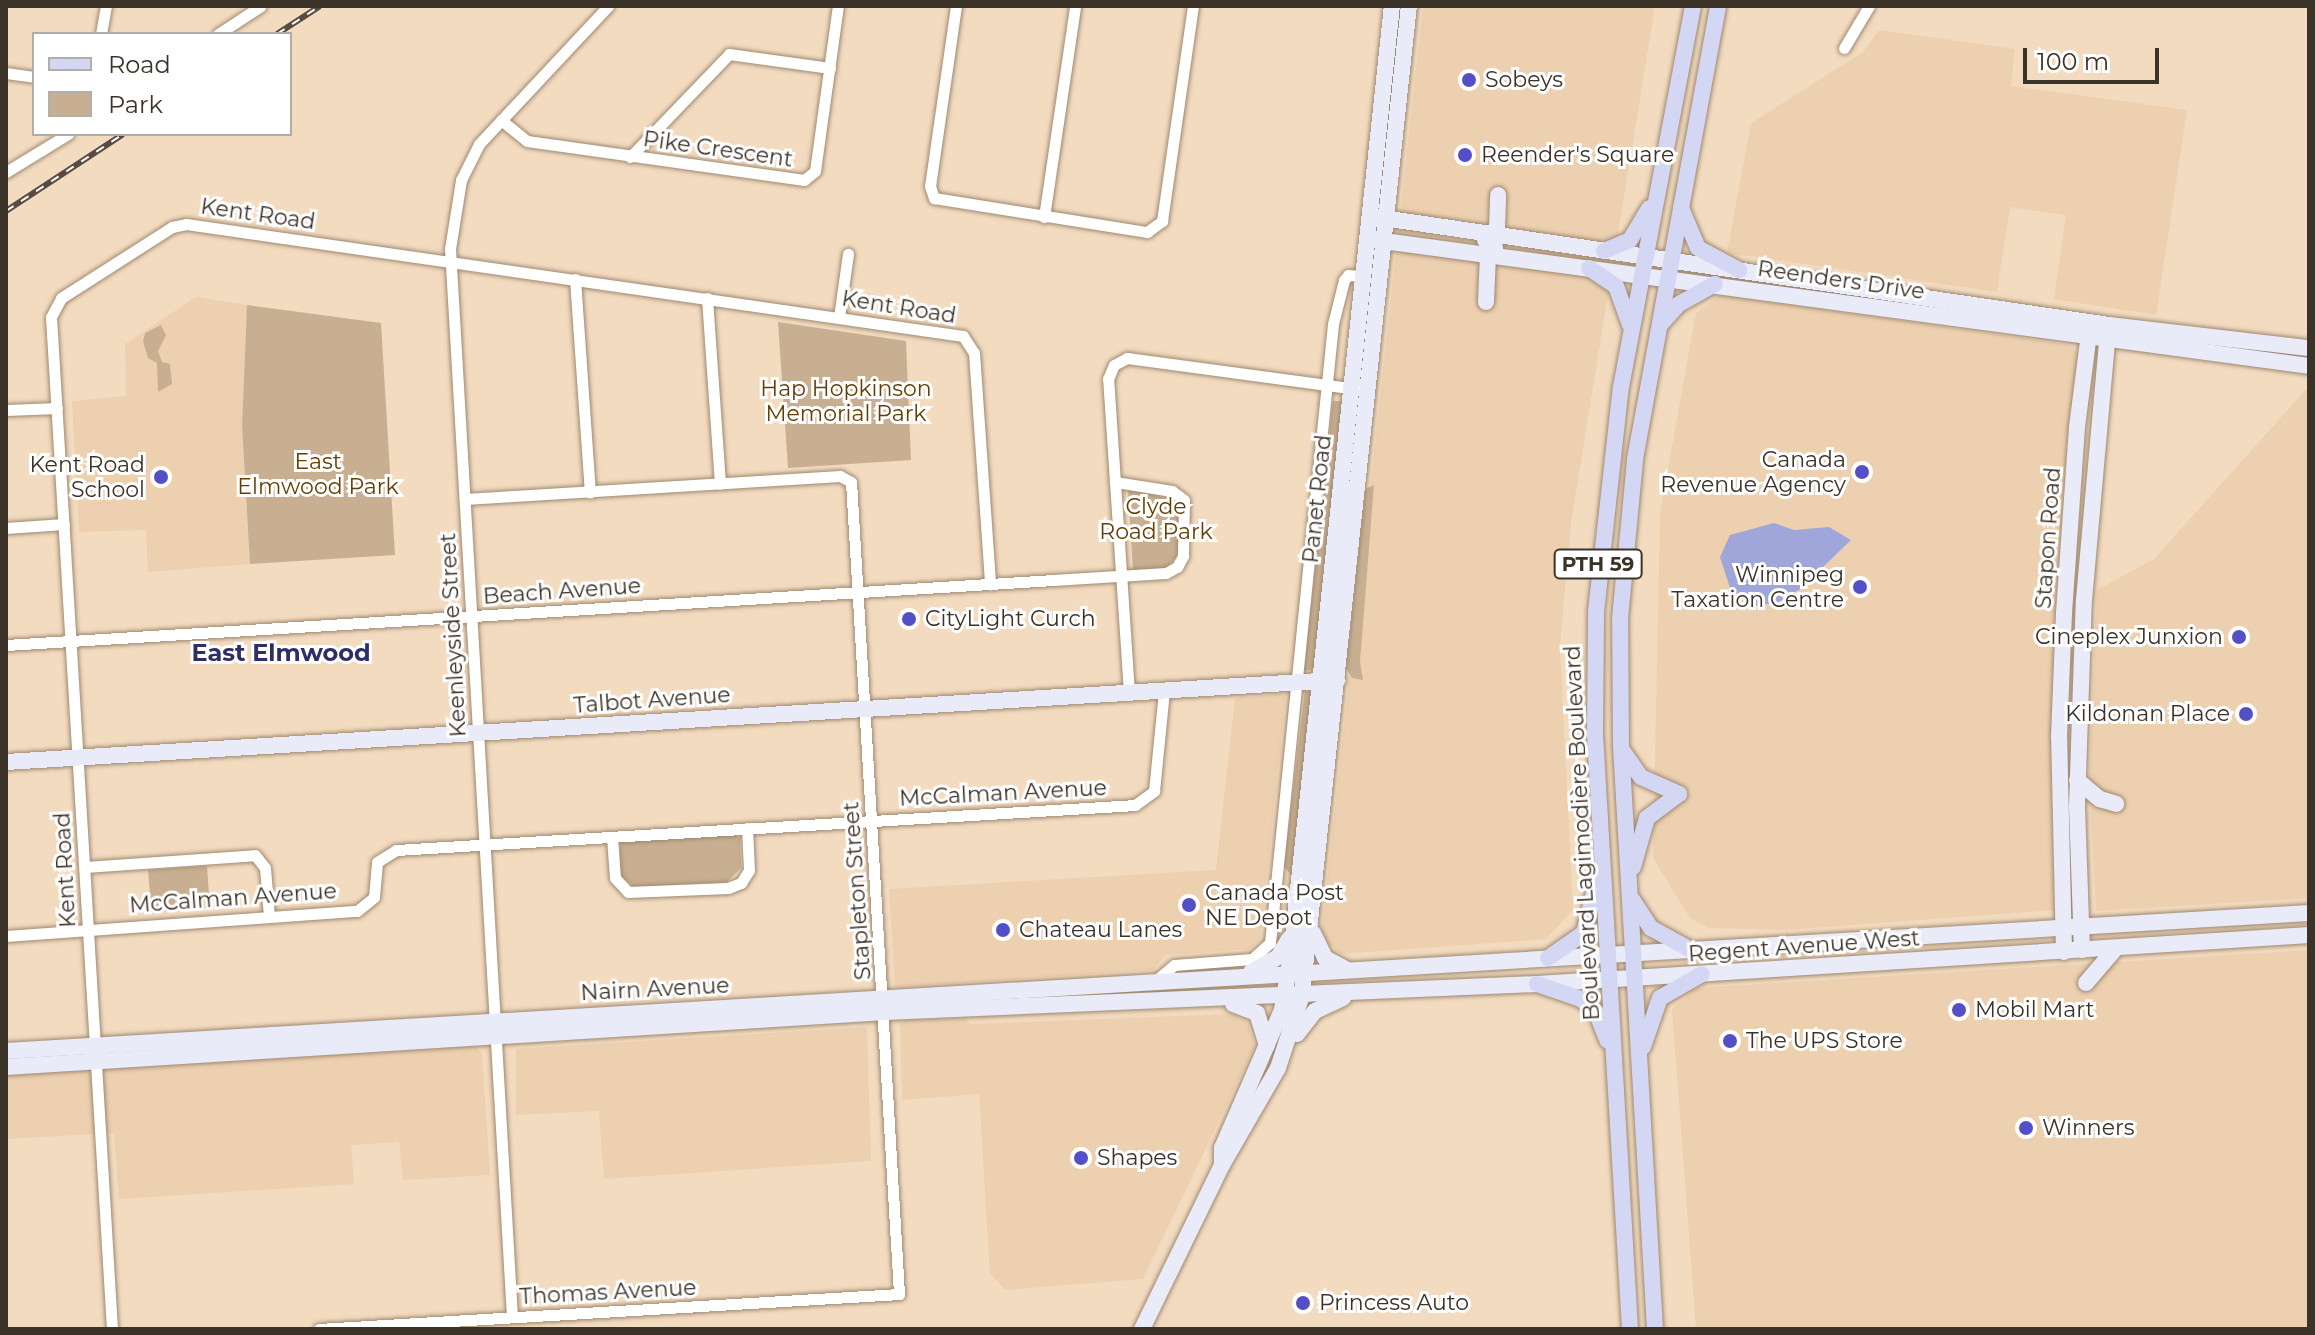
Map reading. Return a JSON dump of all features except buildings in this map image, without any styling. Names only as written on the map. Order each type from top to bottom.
[{"type":"main road","name":"Boulevard Lagimodière Boulevard","points":[[1630,1329],[1594,698],[1596,600],[1611,451],[1693,6]]},
{"type":"main road","name":"Boulevard Lagimodière Boulevard","points":[[1655,1329],[1621,747],[1626,533],[1658,326],[1718,6]]},
{"type":"main road","points":[[1604,251],[1630,240],[1659,189]]},
{"type":"main road","points":[[1680,206],[1698,248],[1739,270]]},
{"type":"main road","points":[[1589,268],[1616,286],[1631,331]]},
{"type":"main road","points":[[1658,326],[1679,304],[1715,284]]},
{"type":"main road","points":[[1621,747],[1641,777],[1679,794],[1647,818],[1630,890],[1651,928],[1689,949]]},
{"type":"main road","points":[[1548,958],[1573,944],[1587,928],[1602,856]]},
{"type":"main road","points":[[1640,1060],[1660,998],[1702,974]]},
{"type":"main road","points":[[1537,984],[1589,1005],[1614,1055]]},
{"type":"street","points":[[101,32],[106,6]]},
{"type":"street","points":[[221,32],[261,6]]},
{"type":"street","name":"Keenleyside Street","points":[[512,1317],[450,261],[461,180],[479,144],[608,6]]},
{"type":"street","name":"Pike Crescent","points":[[501,120],[527,141],[792,181],[811,177],[838,6]]},
{"type":"street","points":[[956,6],[932,195],[942,203],[1147,232],[1158,228],[1193,6]]},
{"type":"street","points":[[1044,217],[1075,6]]},
{"type":"street","name":"Panet Road","points":[[1241,1124],[1285,996],[1288,973],[1302,925],[1359,390],[1362,276],[1392,6]]},
{"type":"street","name":"Panet Road","points":[[1359,390],[1379,286],[1409,6]]},
{"type":"street","points":[[1844,48],[1869,6]]},
{"type":"street","points":[[630,157],[729,54],[830,68]]},
{"type":"street","points":[[6,73],[32,77]]},
{"type":"street","points":[[6,172],[65,136]]},
{"type":"street","points":[[1391,173],[1401,209],[1432,225]]},
{"type":"street","points":[[1379,286],[1394,257],[1432,246],[1472,245],[1491,234],[1500,214],[1498,195],[1486,221],[1459,230]]},
{"type":"street","name":"Reenders Drive","points":[[1369,216],[1646,257],[1670,270],[1715,284],[1924,306],[2309,366]]},
{"type":"street","name":"Kent Road","points":[[112,1329],[53,307],[179,224],[950,333],[971,343],[990,584]]},
{"type":"street","name":"Reenders Drive","points":[[1366,238],[1643,275],[1670,270],[1739,270],[2061,332],[2099,331],[2309,348]]},
{"type":"street","points":[[1521,260],[1499,268],[1486,302],[1488,255],[1504,245],[1580,249]]},
{"type":"street","points":[[839,317],[848,254]]},
{"type":"street","points":[[1237,971],[1260,956],[1270,943],[1327,386],[1344,280],[1348,275],[1362,276]]},
{"type":"street","points":[[575,279],[590,492]]},
{"type":"street","points":[[465,499],[720,484],[707,298]]},
{"type":"street","name":"Stapon Road","points":[[2064,952],[2059,737],[2065,599],[2085,364],[2099,331]]},
{"type":"street","name":"Stapon Road","points":[[2082,950],[2077,780],[2099,331]]},
{"type":"street","points":[[2061,332],[2085,364]]},
{"type":"street","points":[[1129,693],[1108,379],[1120,360],[1359,390]]},
{"type":"street","points":[[6,410],[57,408]]},
{"type":"street","name":"Stapleton Street","points":[[720,484],[840,476],[852,485],[885,1005],[899,1294]]},
{"type":"street","name":"Beach Avenue","points":[[6,645],[1166,573],[1177,567],[1187,515],[1184,500],[1172,491],[1115,482]]},
{"type":"street","points":[[6,528],[64,524]]},
{"type":"street","points":[[2065,599],[2084,600]]},
{"type":"street","name":"Talbot Avenue","points":[[6,762],[1299,682],[1328,684]]},
{"type":"street","name":"Panet Road","points":[[1264,1095],[1302,995],[1306,973],[1298,887],[1328,684]]},
{"type":"street","name":"McCalman Avenue","points":[[6,936],[269,917],[368,906],[376,890],[377,862],[392,851],[1143,803],[1154,791],[1164,690]]},
{"type":"street","points":[[2059,737],[2080,736]]},
{"type":"street","points":[[2060,797],[2077,814],[2116,804],[2077,780]]},
{"type":"street","points":[[612,837],[615,878],[623,889],[638,894],[741,883],[749,866],[747,828]]},
{"type":"street","points":[[85,867],[255,855],[264,865],[269,917]]},
{"type":"street","points":[[1277,869],[1298,887]]},
{"type":"street","name":"Regent Avenue West","points":[[1306,973],[2064,925],[2309,913]]},
{"type":"street","points":[[1237,971],[1278,957],[1302,925],[1316,947],[1348,970]]},
{"type":"street","name":"Regent Avenue West","points":[[1302,995],[1609,980],[2309,935]]},
{"type":"street","points":[[1909,936],[1911,961]]},
{"type":"street","points":[[2086,983],[2116,948]]},
{"type":"street","name":"Nairn Avenue","points":[[6,1051],[94,1045],[216,1045],[322,1040],[979,1000],[1237,971],[1306,973]]},
{"type":"street","points":[[1154,982],[1154,1000]]},
{"type":"street","points":[[1142,1329],[1241,1124],[1264,1095],[1305,1020],[1354,993]]},
{"type":"street","name":"Nairn Avenue","points":[[979,1000],[1154,1000],[1302,995]]},
{"type":"street","points":[[1200,998],[1250,1007],[1265,1027],[1268,1050]]},
{"type":"street","name":"Nairn Avenue","points":[[6,1067],[95,1063],[216,1045]]},
{"type":"street","name":"Thomas Avenue","points":[[319,1329],[899,1294]]},
{"type":"shaded area","points":[[1423,6],[1655,6],[1571,522],[1560,645],[1573,910],[1546,939],[1341,954],[1321,936]]},
{"type":"shaded area","points":[[1879,30],[2015,49],[2011,86],[2187,110],[2156,315],[2054,299],[2066,215],[2010,207],[1997,292],[1727,253],[1751,123],[1863,52]]},
{"type":"shaded area","name":"Winnipeg Taxation Centre","points":[[1720,295],[2070,345],[2084,361],[2053,783],[2054,910],[1786,930],[1708,928],[1690,918],[1653,858],[1660,513],[1696,313]]},
{"type":"shaded area","name":"Kent Road School","points":[[196,297],[247,305],[242,425],[250,564],[148,572],[146,530],[79,532],[72,401],[126,396],[125,344]]},
{"type":"shaded area","points":[[2309,386],[2309,898],[2096,911],[2089,782],[2097,590],[2154,559]]},
{"type":"shaded area","points":[[1286,694],[1260,939],[1250,949],[1166,955],[1153,970],[895,987],[889,889],[1216,870],[1235,698]]},
{"type":"shaded area","points":[[2309,950],[2309,1329],[1696,1329],[1672,1009],[1697,988]]},
{"type":"shaded area","points":[[1231,1014],[1248,1023],[1255,1046],[1143,1279],[1005,1290],[990,1273],[979,1094],[902,1100],[900,1024],[907,1020],[965,1018],[970,1024]]},
{"type":"shaded area","points":[[867,1027],[871,1161],[604,1179],[599,1111],[516,1115],[516,1049]]},
{"type":"shaded area","points":[[475,1046],[482,1054],[490,1175],[403,1180],[399,1142],[351,1145],[354,1184],[119,1199],[114,1133],[6,1139],[6,1075]]},
{"type":"green space","name":"East Elmwood Park","points":[[247,305],[381,323],[395,555],[250,564],[242,425]]},
{"type":"green space","name":"Hap Hopkinson Memorial Park","points":[[778,322],[906,341],[911,460],[788,468]]},
{"type":"green space","points":[[161,325],[166,335],[158,351],[162,362],[170,364],[172,384],[158,392],[157,363],[148,358],[143,341],[145,333]]},
{"type":"green space","points":[[1333,401],[1345,401],[1314,669],[1304,671]]},
{"type":"green space","points":[[1374,485],[1360,662],[1363,680],[1352,678],[1346,668],[1365,489]]},
{"type":"green space","name":"Clyde Road Park","points":[[1128,489],[1178,500],[1182,509],[1177,556],[1166,568],[1133,571]]},
{"type":"green space","points":[[1305,691],[1313,692],[1294,878],[1284,867]]},
{"type":"green space","points":[[734,835],[740,838],[741,868],[727,882],[635,887],[617,873],[621,842]]},
{"type":"green space","points":[[207,866],[210,908],[151,912],[148,870]]},
{"type":"water","points":[[1774,523],[1794,530],[1829,527],[1851,540],[1821,569],[1820,577],[1777,603],[1752,606],[1731,591],[1720,557],[1730,535]]},
{"type":"railway","points":[[280,32],[320,6]]},
{"type":"railway","points":[[6,211],[120,136]]},
{"type":"place","name":"Sobeys","points":[[1469,80]]},
{"type":"place","name":"Reender's Square","points":[[1465,155]]},
{"type":"place","name":"Canada Revenue Agency","points":[[1862,472]]},
{"type":"place","name":"Kent Road School","points":[[161,477]]},
{"type":"place","name":"Winnipeg Taxation Centre","points":[[1860,587]]},
{"type":"place","name":"CityLight Curch","points":[[909,619]]},
{"type":"place","name":"Cineplex Junxion","points":[[2239,637]]},
{"type":"place","name":"Kildonan Place","points":[[2246,714]]},
{"type":"place","name":"Canada Post NE Depot","points":[[1189,905]]},
{"type":"place","name":"Chateau Lanes","points":[[1003,930]]},
{"type":"place","name":"Mobil Mart","points":[[1959,1010]]},
{"type":"place","name":"The UPS Store","points":[[1730,1041]]},
{"type":"place","name":"Winners","points":[[2026,1128]]},
{"type":"place","name":"Shapes","points":[[1081,1158]]},
{"type":"place","name":"Princess Auto","points":[[1303,1303]]},
{"type":"district","name":"East Elmwood","points":[[281,653]]}]
